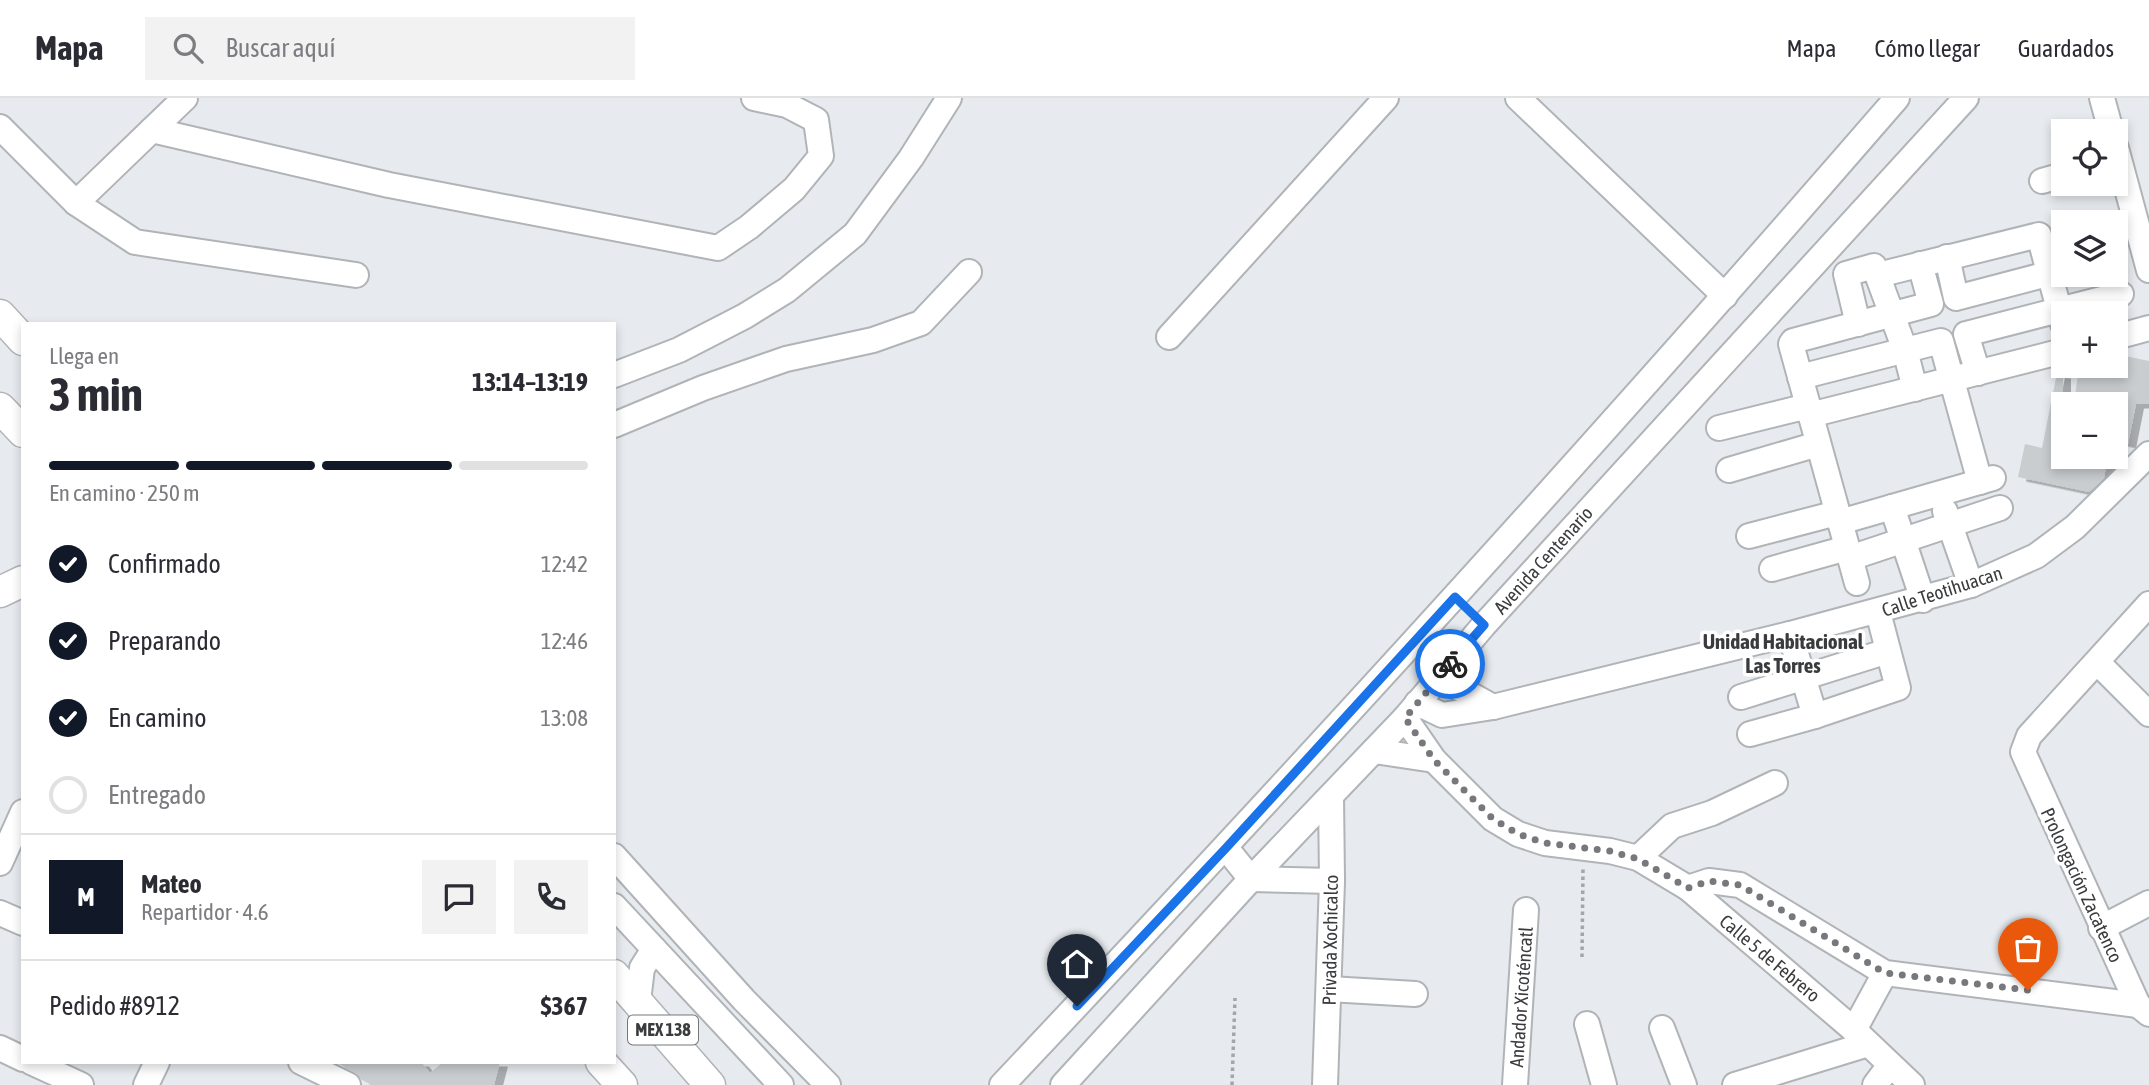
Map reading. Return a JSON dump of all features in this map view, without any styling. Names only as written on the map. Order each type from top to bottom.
[{"type":"main road","points":[[0,315],[21,338]]},
{"type":"main road","points":[[0,408],[21,430]]},
{"type":"main road","points":[[0,592],[21,582]]},
{"type":"main road","points":[[0,614],[21,605]]},
{"type":"main road","name":"MEX 138","points":[[616,977],[710,1085]]},
{"type":"main road","points":[[603,1064],[622,1085]]},
{"type":"street","points":[[76,203],[185,98]]},
{"type":"street","points":[[152,130],[388,185],[718,248],[749,227],[794,189],[821,156],[816,120],[787,105],[754,98]]},
{"type":"street","points":[[616,374],[679,350],[745,316],[787,290],[855,234],[911,158],[948,98]]},
{"type":"street","points":[[1169,337],[1386,98]]},
{"type":"street","points":[[1518,98],[1725,296]]},
{"type":"street","points":[[1002,1085],[1226,848],[1455,597],[1725,296],[1897,98]]},
{"type":"street","name":"Avenida Centenario","points":[[1063,1085],[1251,879],[1411,711],[1484,625],[1966,98]]},
{"type":"street","points":[[2102,98],[2108,119]]},
{"type":"street","points":[[0,127],[76,203],[135,242],[356,275]]},
{"type":"street","points":[[2128,192],[2147,255]]},
{"type":"street","points":[[1878,275],[2037,234],[2051,259]]},
{"type":"street","points":[[1947,257],[1956,298],[2051,273]]},
{"type":"street","points":[[1857,583],[1792,342],[1931,304],[1920,264]]},
{"type":"street","points":[[1858,324],[1846,274],[1874,266],[1905,350],[1915,389]]},
{"type":"street","points":[[616,424],[702,388],[786,359],[873,340],[921,323],[969,272]]},
{"type":"street","points":[[2104,301],[2121,294]]},
{"type":"street","points":[[1978,373],[1966,334],[2051,320]]},
{"type":"street","points":[[2128,334],[2149,328]]},
{"type":"street","points":[[1749,537],[1892,507],[1987,480],[1941,341],[1800,377]]},
{"type":"street","points":[[1720,428],[1915,389],[2051,354]]},
{"type":"street","points":[[1729,470],[1818,444]]},
{"type":"street","name":"Calle Teotihuacan","points":[[1411,711],[1441,715],[1493,707],[1878,612],[1971,585],[2036,556],[2075,527],[2149,454]]},
{"type":"street","points":[[1940,493],[1971,585]]},
{"type":"street","points":[[1892,507],[1923,600]]},
{"type":"street","points":[[1772,569],[1902,540],[2000,508]]},
{"type":"street","points":[[1455,597],[1484,625]]},
{"type":"street","points":[[2149,604],[2097,662],[2149,714]]},
{"type":"street","points":[[1749,734],[1815,716],[1898,688],[1878,612]]},
{"type":"street","points":[[1790,634],[1815,716]]},
{"type":"street","points":[[1741,697],[1888,651]]},
{"type":"street","name":"Prolongación Zacatenco","points":[[2097,662],[2029,736],[2023,752],[2101,928],[2143,1009]]},
{"type":"street","points":[[1439,677],[1493,707]]},
{"type":"street","name":"Calle 5 de Febrero","points":[[1411,711],[1434,760],[1493,819],[1518,834],[1545,843],[1610,851],[1638,859],[1688,888],[1861,1037],[1882,1075],[1912,1085]]},
{"type":"street","points":[[1374,751],[1434,760]]},
{"type":"street","points":[[1638,859],[1672,826],[1712,814],[1775,782]]},
{"type":"street","name":"Privada Xochicalco","points":[[1325,1085],[1332,881],[1331,796]]},
{"type":"street","points":[[0,863],[21,816]]},
{"type":"street","points":[[1226,848],[1251,879],[1332,881]]},
{"type":"street","points":[[616,858],[744,1000],[828,1085]]},
{"type":"street","points":[[1688,888],[1709,881],[1740,885],[1885,973],[2143,1009]]},
{"type":"street","points":[[650,897],[619,919],[654,949],[781,1085]]},
{"type":"street","points":[[2101,928],[2149,903]]},
{"type":"street","name":"Andador Xicoténcatl","points":[[1515,1085],[1526,910]]},
{"type":"street","points":[[0,913],[21,922]]},
{"type":"street","points":[[638,1002],[642,968],[654,949]]},
{"type":"street","points":[[1735,1085],[1861,1037],[1885,973]]},
{"type":"street","points":[[1329,989],[1415,994]]},
{"type":"street","points":[[1587,1024],[1604,1085]]},
{"type":"street","points":[[1662,1028],[1684,1085]]},
{"type":"street","points":[[0,1048],[21,1058]]},
{"type":"street","points":[[35,1064],[81,1085]]},
{"type":"street","points":[[146,1085],[156,1064]]},
{"type":"street","points":[[305,1064],[348,1085]]},
{"type":"path","points":[[1582,957],[1583,848]]},
{"type":"path","points":[[1232,1085],[1235,998]]},
{"type":"building","points":[[2128,357],[2149,361],[2149,404],[2136,404],[2128,444],[2128,392],[2076,392],[2077,378],[2128,378]]},
{"type":"building","points":[[2056,378],[2063,378],[2063,392],[2053,392]]},
{"type":"building","points":[[2051,403],[2051,469],[2106,469],[2104,478],[2089,492],[2018,477],[2025,444],[2042,448]]},
{"type":"building","points":[[339,1064],[423,1064],[430,1073],[441,1064],[499,1064],[494,1085],[372,1085],[362,1080],[355,1072]]},
{"type":"way so far","points":[[1450,664],[1405,718],[1434,760],[1493,819],[1518,834],[1545,843],[1610,851],[1638,859],[1688,888],[1709,881],[1740,885],[1885,973],[2028,990]]},
{"type":"district","name":"Unidad Habitacional Las Torres","points":[[1783,654]]},
{"type":"route","points":[[1077,1006],[1226,848],[1455,597],[1484,625],[1450,664]]}]
